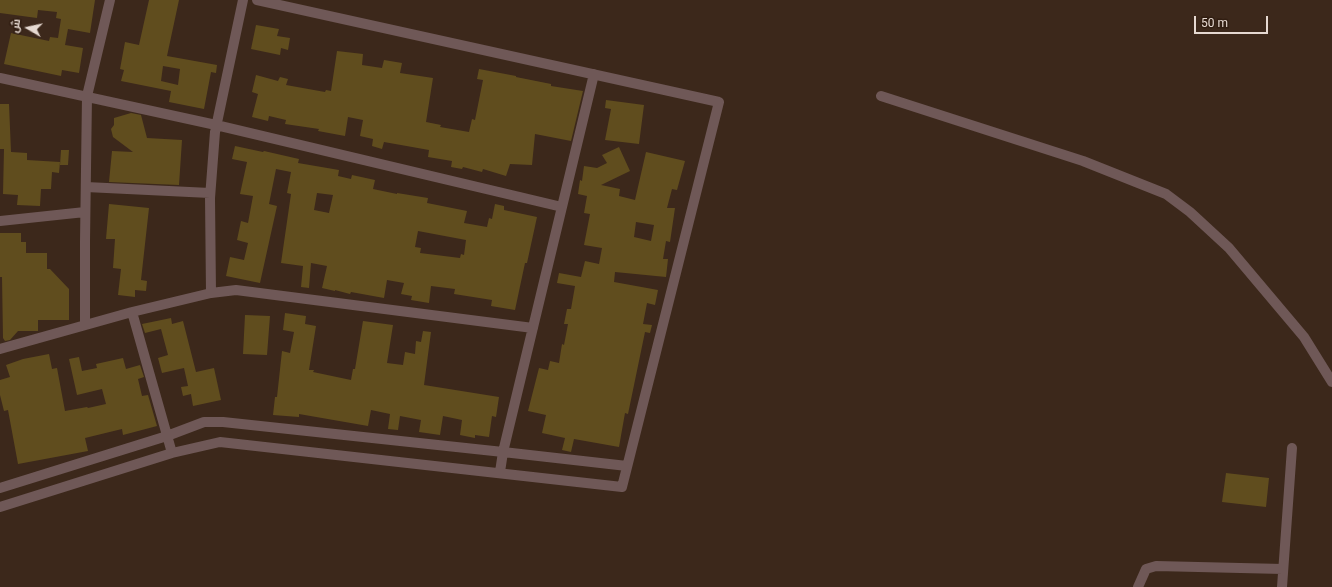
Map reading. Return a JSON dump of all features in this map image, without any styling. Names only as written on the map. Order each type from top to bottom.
[{"type":"street","points":[[85,324],[85,212],[88,96],[110,0]]},
{"type":"street","points":[[211,293],[210,192],[216,125],[243,0]]},
{"type":"street","points":[[0,507],[172,453],[220,442],[429,466],[500,472],[622,487],[719,102],[257,0]]},
{"type":"street","points":[[500,472],[503,452],[594,74]]},
{"type":"street","points":[[0,78],[216,125],[562,206]]},
{"type":"street","points":[[881,96],[1083,161],[1166,194],[1190,212],[1229,248],[1304,337],[1332,382]]},
{"type":"street","points":[[86,187],[210,192]]},
{"type":"street","points":[[0,221],[85,212]]},
{"type":"street","points":[[0,349],[132,312],[211,293],[236,290],[533,328]]},
{"type":"street","points":[[132,312],[172,453]]},
{"type":"street","points":[[0,488],[167,436],[204,422],[223,422],[627,466]]},
{"type":"street","points":[[1282,587],[1292,448]]},
{"type":"street","points":[[1138,587],[1146,569],[1156,566],[1283,570]]},
{"type":"building","points":[[0,0],[95,0],[90,33],[68,29],[65,45],[83,48],[79,73],[62,70],[61,76],[4,64],[11,33],[49,41],[50,37],[58,38],[61,19],[56,18],[57,12],[38,10],[37,18],[0,13]]},
{"type":"building","points":[[149,0],[179,0],[167,56],[217,65],[216,73],[211,72],[204,109],[169,102],[171,91],[121,81],[124,70],[120,69],[125,42],[139,45]],"holes":[[[163,66],[180,69],[178,85],[161,81]]]},
{"type":"building","points":[[256,25],[279,29],[277,36],[290,38],[288,50],[281,48],[280,55],[251,49]]},
{"type":"building","points":[[337,51],[363,54],[362,65],[382,68],[384,60],[402,63],[400,73],[433,78],[426,122],[441,125],[440,127],[469,132],[472,119],[475,120],[483,80],[477,79],[479,69],[551,84],[551,86],[583,91],[571,141],[535,134],[532,165],[510,164],[506,176],[483,169],[482,172],[463,167],[462,169],[451,167],[452,161],[428,157],[429,150],[384,142],[382,149],[372,146],[373,139],[360,136],[363,120],[348,117],[345,136],[318,131],[319,129],[285,124],[286,120],[269,116],[268,121],[252,117],[258,94],[252,92],[256,75],[278,81],[280,77],[288,79],[286,85],[325,92],[326,90],[331,91]]},
{"type":"building","points":[[606,100],[644,105],[639,144],[605,140],[611,109],[605,108]]},
{"type":"building","points":[[0,104],[9,104],[11,152],[27,153],[27,160],[60,162],[59,173],[52,172],[51,189],[41,189],[40,206],[17,205],[18,195],[3,194],[4,149],[0,149]]},
{"type":"building","points":[[131,113],[141,115],[147,138],[182,140],[179,185],[109,182],[112,151],[133,152],[113,137],[111,129],[114,125],[114,118]]},
{"type":"building","points":[[235,146],[299,159],[298,163],[339,170],[338,176],[351,179],[352,175],[375,180],[373,189],[428,198],[427,203],[467,211],[464,223],[487,227],[489,218],[492,219],[495,204],[504,206],[504,210],[537,217],[515,310],[491,306],[492,300],[454,294],[455,289],[431,286],[429,303],[411,300],[412,296],[401,294],[404,283],[387,280],[384,298],[351,292],[350,294],[335,291],[322,288],[327,266],[311,263],[309,288],[301,287],[303,266],[281,263],[291,194],[287,193],[291,172],[276,169],[269,204],[277,206],[260,283],[226,276],[230,257],[244,260],[248,243],[237,240],[241,221],[248,223],[253,196],[240,194],[247,162],[232,159]],"holes":[[[317,193],[333,195],[329,213],[314,210]],[[418,231],[466,240],[464,255],[461,254],[460,258],[420,253],[421,248],[415,247]]]},
{"type":"building","points":[[619,147],[630,171],[601,185],[620,189],[619,196],[635,200],[646,152],[685,161],[677,190],[672,189],[667,208],[675,208],[670,242],[666,241],[663,259],[668,259],[666,277],[615,272],[614,282],[658,290],[655,305],[647,303],[643,324],[652,325],[650,333],[645,332],[628,414],[625,413],[619,447],[574,439],[571,452],[562,450],[565,438],[542,433],[546,415],[528,411],[539,368],[548,370],[550,361],[559,363],[562,344],[564,345],[568,324],[564,324],[567,309],[571,309],[575,286],[557,283],[559,273],[581,277],[585,261],[599,264],[602,248],[584,245],[590,214],[584,213],[587,196],[578,194],[584,166],[597,168],[607,163],[602,155]],"holes":[[[636,222],[654,225],[651,241],[634,237]]]},
{"type":"building","points":[[61,150],[69,150],[68,165],[60,165]]},
{"type":"building","points":[[109,204],[149,208],[141,280],[147,281],[146,291],[135,290],[135,297],[118,295],[121,269],[113,268],[115,239],[106,239]]},
{"type":"building","points":[[0,233],[21,233],[21,242],[26,242],[26,253],[47,253],[47,269],[50,269],[69,289],[69,320],[38,320],[38,331],[18,331],[10,340],[5,341],[3,338],[2,277],[0,277]]},
{"type":"building","points":[[285,313],[306,316],[305,324],[316,326],[309,370],[351,380],[353,369],[355,369],[363,321],[393,325],[387,363],[403,365],[405,352],[415,354],[416,341],[421,342],[423,331],[431,332],[424,385],[499,397],[496,417],[492,416],[489,437],[475,435],[475,438],[460,435],[462,420],[443,416],[440,435],[419,432],[421,420],[400,416],[398,430],[388,429],[390,414],[371,410],[368,426],[299,414],[299,417],[273,415],[275,397],[277,397],[282,351],[290,353],[294,332],[283,330]]},
{"type":"building","points":[[245,315],[270,316],[267,355],[243,354]]},
{"type":"building","points":[[171,318],[172,324],[183,321],[196,372],[214,368],[221,400],[193,406],[191,394],[183,396],[181,387],[188,386],[184,368],[162,373],[158,358],[168,355],[161,329],[145,333],[142,324]]},
{"type":"building","points":[[49,354],[52,369],[57,368],[65,411],[106,404],[102,389],[77,395],[69,359],[79,357],[82,371],[97,368],[96,364],[123,358],[126,369],[140,365],[144,377],[138,379],[142,396],[148,395],[157,426],[123,435],[122,429],[85,438],[88,451],[18,464],[8,410],[4,411],[0,395],[0,380],[10,377],[6,365],[23,359]]},
{"type":"building","points":[[1226,473],[1269,478],[1266,507],[1222,502]]}]
